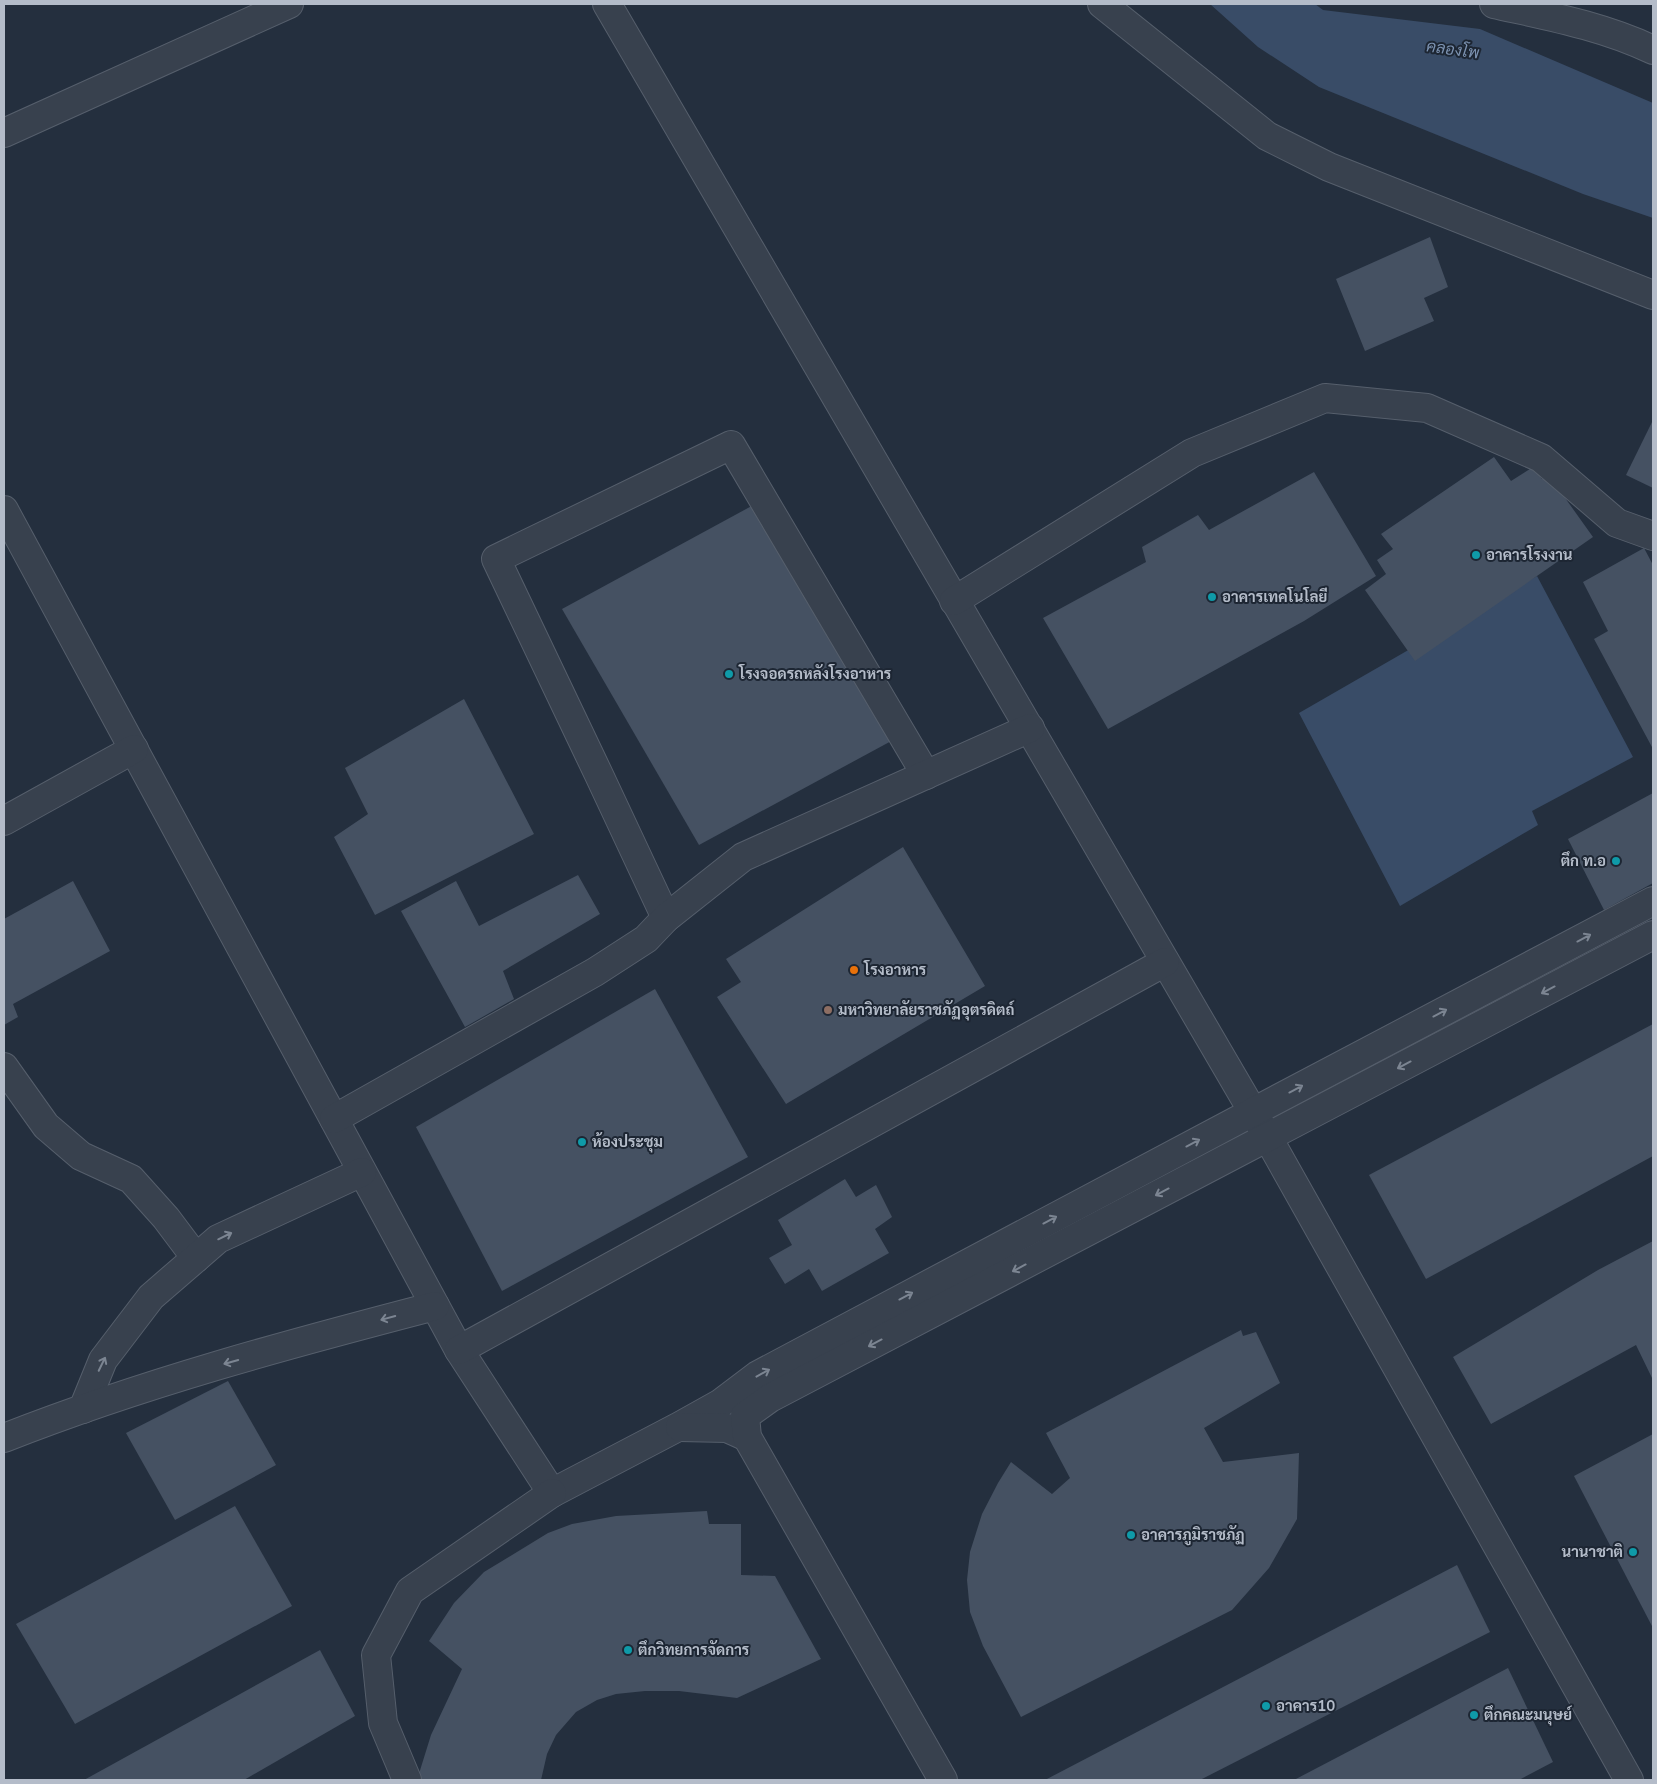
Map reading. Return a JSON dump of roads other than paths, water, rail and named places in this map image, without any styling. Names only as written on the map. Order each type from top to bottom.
[{"type":"street","points":[[4,134],[289,4]]},
{"type":"street","points":[[607,4],[1267,1136],[1628,1780]]},
{"type":"street","points":[[1102,4],[1267,136],[1329,167],[1653,296]]},
{"type":"street","points":[[1494,4],[1574,22],[1639,43],[1653,50]]},
{"type":"street","points":[[954,601],[1192,452],[1326,398],[1427,408],[1541,458],[1617,523],[1653,536]]},
{"type":"street","points":[[666,918],[496,560],[732,445],[926,775]]},
{"type":"street","points":[[4,510],[459,1350],[552,1493]]},
{"type":"street","points":[[334,1119],[595,972],[646,939],[666,918],[743,857],[1030,728]]},
{"type":"street","points":[[4,821],[134,749]]},
{"type":"street","points":[[735,1421],[758,1375],[1653,901]]},
{"type":"street","points":[[407,1780],[383,1723],[376,1655],[410,1592],[552,1493],[678,1427],[735,1421],[770,1398],[1653,935]]},
{"type":"street","points":[[459,1350],[1165,962]]},
{"type":"street","points":[[4,1067],[46,1126],[81,1156],[131,1179],[166,1218],[196,1258]]},
{"type":"street","points":[[83,1409],[103,1360],[151,1297],[218,1238],[362,1172]]},
{"type":"street","points":[[4,1438],[83,1409],[219,1365],[301,1341],[435,1306]]},
{"type":"street","points":[[735,1421],[942,1780]]},
{"type":"water","name":"คลองโพ","points":[[1210,4],[1315,4],[1323,10],[1480,29],[1653,103],[1653,218],[1583,194],[1319,87],[1258,47]]},
{"type":"water","points":[[1537,576],[1633,757],[1532,811],[1538,825],[1400,906],[1299,713]]},
{"type":"place","name":"อาคารโรงงาน","points":[[1476,555]]},
{"type":"place","name":"อาคารเทคโนโลยี","points":[[1212,597]]},
{"type":"place","name":"โรงจอดรถหลังโรงอาหาร","points":[[729,674]]},
{"type":"place","name":"ตึก ท.อ","points":[[1616,861]]},
{"type":"place","name":"โรงอาหาร","points":[[854,970]]},
{"type":"place","name":"มหาวิทยาลัยราชภัฏอุตรดิตถ์","points":[[828,1010]]},
{"type":"place","name":"ห้องประชุม","points":[[582,1142]]},
{"type":"place","name":"อาคารภูมิราชภัฏ","points":[[1131,1535]]},
{"type":"place","name":"นานาชาติ","points":[[1633,1552]]},
{"type":"place","name":"ตึกวิทยการจัดการ","points":[[628,1650]]},
{"type":"place","name":"อาคาร10","points":[[1266,1706]]},
{"type":"place","name":"ตึกคณะมนุษย์","points":[[1474,1715]]}]
